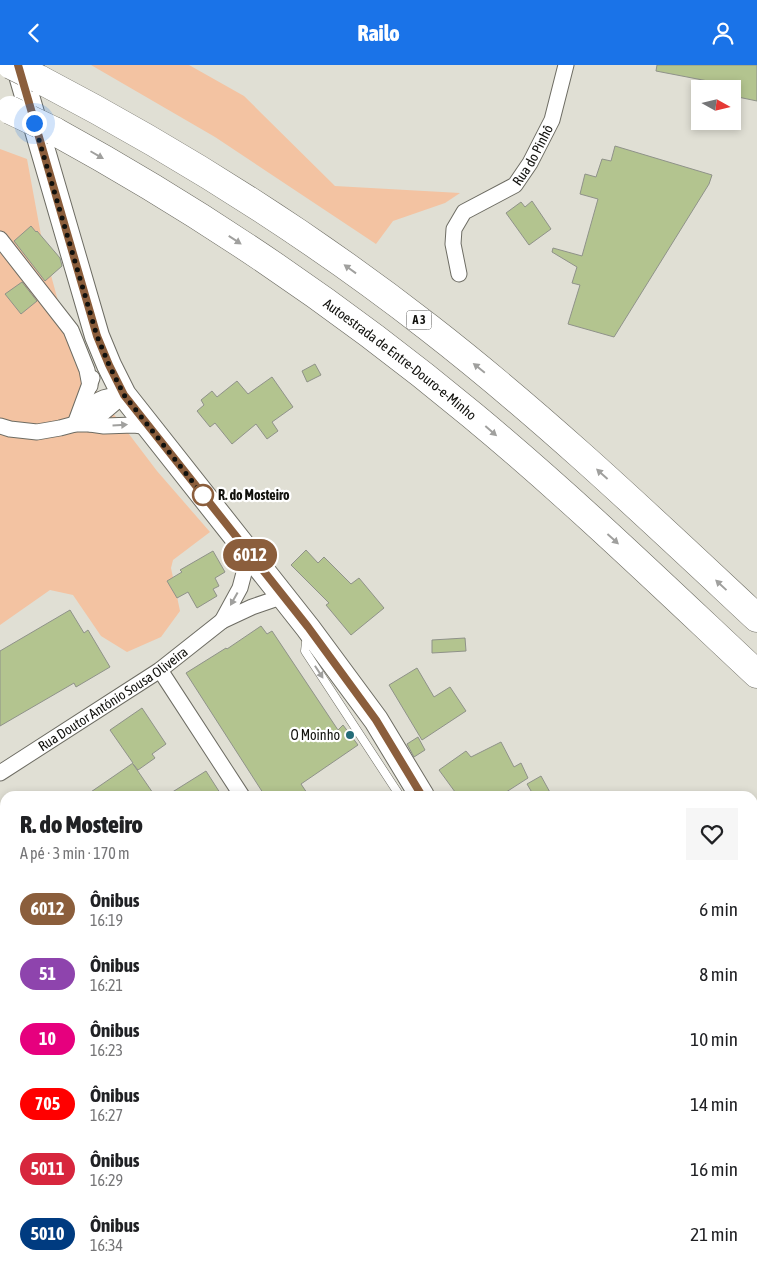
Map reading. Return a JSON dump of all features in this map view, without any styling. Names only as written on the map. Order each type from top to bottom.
[{"type":"highway","name":"A 3","points":[[11,65],[28,72],[126,125],[267,212],[321,248],[428,327],[494,380],[579,454],[757,618]]},
{"type":"highway","name":"Autoestrada de Entre-Douro-e-Minho","points":[[5,108],[54,131],[151,186],[290,276],[396,353],[524,459],[757,674]]},
{"type":"main road","points":[[28,72],[97,336],[124,395],[308,627],[376,720],[419,791]]},
{"type":"street","name":"Rua do Pinhô","points":[[458,274],[453,245],[454,229],[464,212],[516,185],[530,163],[552,120],[566,65]]},
{"type":"street","points":[[0,239],[70,330],[87,370],[90,386]]},
{"type":"street","points":[[83,424],[94,370],[97,336]]},
{"type":"street","points":[[83,424],[89,407],[100,398],[111,395],[124,395]]},
{"type":"street","points":[[0,426],[37,432],[83,424],[104,427],[134,425],[150,427]]},
{"type":"street","name":"Rua Doutor António Sousa Oliveira","points":[[222,621],[240,588],[249,554]]},
{"type":"street","name":"Rua Doutor António Sousa Oliveira","points":[[0,773],[160,670],[222,621],[252,607],[284,597]]},
{"type":"street","points":[[160,670],[239,791]]},
{"type":"lane","points":[[308,627],[305,651],[397,791]]},
{"type":"shaded area","points":[[91,65],[189,65],[244,96],[335,186],[460,193],[445,203],[393,221],[376,244],[215,137]]},
{"type":"shaded area","points":[[0,149],[27,159],[43,246],[75,363],[157,471],[210,532],[173,560],[171,568],[180,611],[161,637],[127,652],[101,636],[73,595],[50,590],[0,625]]},
{"type":"building","points":[[657,65],[757,65],[757,101],[741,98],[741,80],[703,80],[656,71]]},
{"type":"building","points":[[615,146],[712,175],[709,184],[614,337],[568,324],[580,285],[572,283],[577,267],[552,252],[553,248],[582,256],[598,199],[580,194],[585,174],[596,177],[602,159],[611,161]]},
{"type":"building","points":[[532,201],[551,229],[529,245],[506,213],[521,202],[525,207]]},
{"type":"building","points":[[31,226],[60,258],[62,266],[45,281],[14,241]]},
{"type":"building","points":[[22,282],[37,301],[21,314],[5,294]]},
{"type":"building","points":[[315,364],[321,375],[307,382],[302,371]]},
{"type":"building","points":[[272,377],[293,407],[272,422],[278,431],[267,439],[256,424],[232,444],[215,423],[210,427],[197,411],[204,405],[201,400],[212,391],[217,397],[237,381],[248,394]]},
{"type":"building","points":[[306,550],[318,563],[324,557],[351,584],[359,578],[384,608],[351,635],[326,605],[329,603],[291,565]]},
{"type":"building","points":[[213,551],[225,572],[215,578],[219,586],[213,589],[217,596],[197,608],[188,592],[177,598],[167,581],[182,572],[180,570]]},
{"type":"building","points":[[70,610],[84,633],[88,630],[110,667],[76,687],[74,683],[0,726],[0,651]]},
{"type":"building","points":[[261,626],[267,634],[272,631],[338,730],[343,725],[358,745],[301,784],[306,791],[262,791],[186,673]]},
{"type":"building","points":[[465,638],[466,651],[432,653],[432,640]]},
{"type":"building","points":[[417,668],[434,697],[450,687],[466,711],[422,740],[389,685]]},
{"type":"building","points":[[142,708],[166,744],[152,754],[155,758],[138,770],[133,764],[152,791],[92,791],[133,763],[110,730]]},
{"type":"building","points":[[418,737],[425,750],[414,757],[407,744]]},
{"type":"building","points":[[501,742],[514,767],[521,763],[528,778],[508,791],[454,791],[439,770],[466,751],[471,757]]},
{"type":"building","points":[[206,771],[219,791],[174,791]]},
{"type":"building","points":[[541,776],[549,791],[531,791],[527,784]]},
{"type":"bus line","name":"6012","points":[[18,65],[97,336],[124,395],[308,627],[376,720],[419,791]]},
{"type":"place","name":"R. do Mosteiro","points":[[203,495]]},
{"type":"place","name":"O Moinho","points":[[350,735]]},
{"type":"route","points":[[34,123],[97,336],[109,365],[124,395],[203,495]]}]
